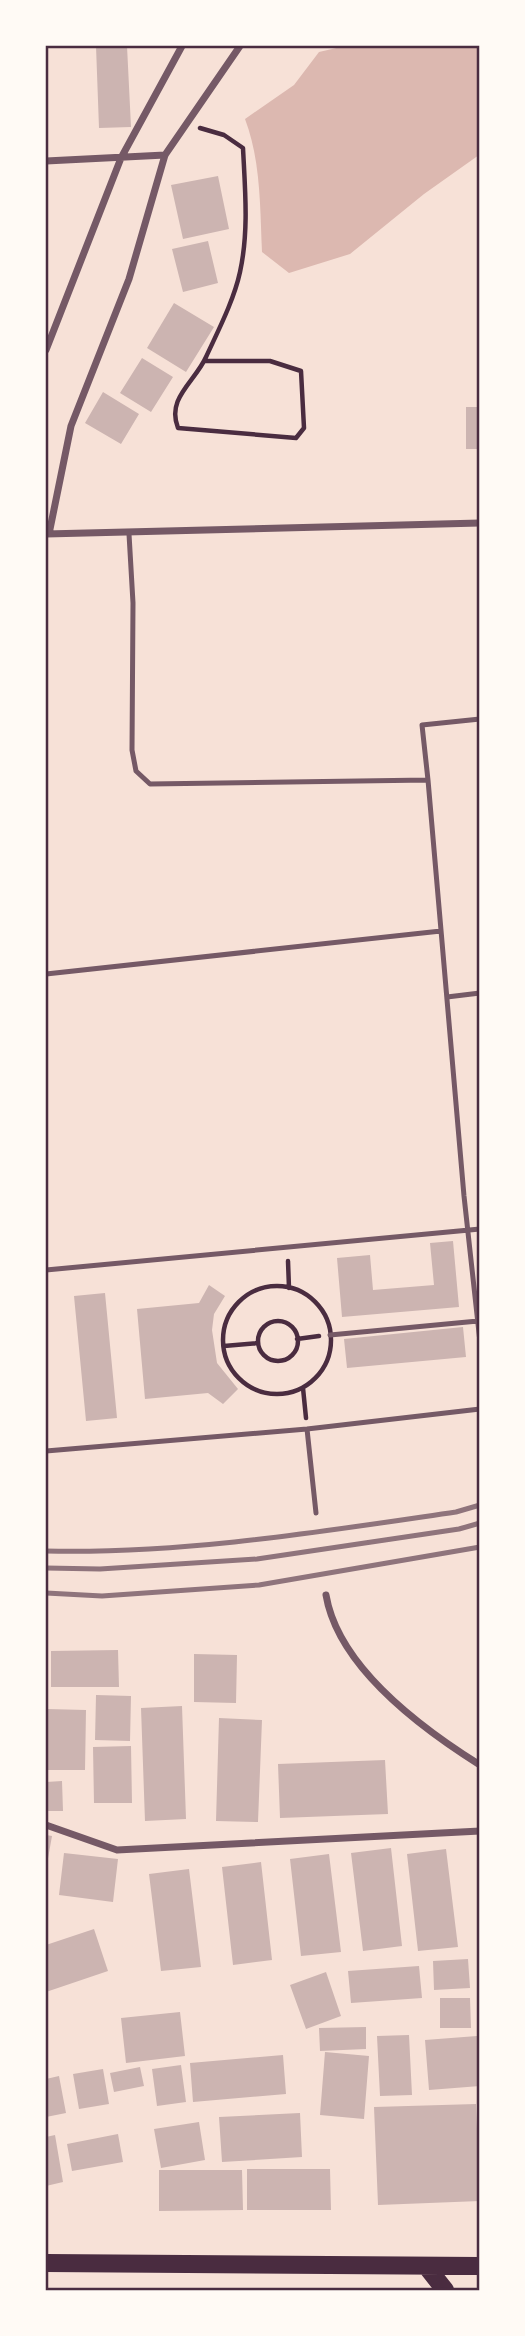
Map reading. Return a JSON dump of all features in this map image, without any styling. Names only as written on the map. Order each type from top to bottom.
[{"type":"main road","points":[[46,2263],[480,2266]]},
{"type":"main road","points":[[425,2266],[445,2291]]},
{"type":"street","points":[[46,350],[121,158],[182,46]]},
{"type":"street","points":[[240,46],[166,155],[129,279],[71,426],[47,534],[480,523]]},
{"type":"street","points":[[46,161],[166,155]]},
{"type":"street","points":[[326,1595],[330,1616],[351,1657],[433,1735],[480,1765]]},
{"type":"street","points":[[46,1825],[117,1850],[480,1831]]},
{"type":"lane","points":[[129,534],[133,603],[132,750],[136,771],[150,784],[428,780]]},
{"type":"lane","points":[[480,719],[422,725],[480,1342]]},
{"type":"lane","points":[[46,974],[441,931]]},
{"type":"lane","points":[[447,997],[480,993]]},
{"type":"lane","points":[[46,1270],[480,1229]]},
{"type":"lane","points":[[330,1335],[478,1321]]},
{"type":"lane","points":[[46,1451],[307,1429],[480,1409]]},
{"type":"lane","points":[[307,1429],[316,1513]]},
{"type":"path","points":[[187,124],[224,135],[243,148],[246,230],[240,274],[205,361],[178,396],[173,417],[178,428],[296,438],[304,428],[301,371],[270,361],[205,361]]},
{"type":"path","points":[[287,1247],[289,1288]]},
{"type":"path","points":[[263,1288],[289,1288],[311,1298],[323,1311],[330,1335],[328,1360],[319,1374],[303,1388],[274,1395],[258,1391],[243,1382],[232,1370],[224,1346],[226,1321],[235,1306],[247,1294],[263,1288]]},
{"type":"path","points":[[281,1321],[289,1325],[297,1339],[295,1351],[280,1361],[263,1354],[258,1343],[263,1328],[281,1321]]},
{"type":"path","points":[[297,1339],[330,1335]]},
{"type":"path","points":[[224,1346],[258,1343]]},
{"type":"path","points":[[303,1388],[307,1429]]},
{"type":"shaded area","points":[[345,46],[479,47],[479,155],[424,194],[350,254],[289,273],[262,252],[257,168],[245,119],[294,85],[319,52]]},
{"type":"building","points":[[96,46],[127,46],[131,127],[99,128]]},
{"type":"building","points":[[218,176],[229,229],[183,239],[171,185]]},
{"type":"building","points":[[208,241],[218,283],[183,292],[172,249]]},
{"type":"building","points":[[174,303],[214,327],[186,372],[147,348]]},
{"type":"building","points":[[142,358],[173,377],[151,412],[120,393]]},
{"type":"building","points":[[103,392],[139,414],[121,444],[85,423]]},
{"type":"building","points":[[466,407],[480,407],[480,449],[466,449]]},
{"type":"building","points":[[453,1241],[459,1307],[342,1317],[337,1258],[370,1255],[373,1290],[434,1285],[430,1243]]},
{"type":"building","points":[[209,1285],[225,1296],[214,1314],[212,1330],[217,1363],[238,1389],[223,1404],[208,1393],[145,1399],[137,1309],[199,1303]]},
{"type":"building","points":[[105,1293],[117,1418],[86,1421],[74,1296]]},
{"type":"building","points":[[463,1327],[466,1357],[347,1368],[344,1339]]},
{"type":"building","points":[[118,1650],[119,1687],[51,1687],[51,1651]]},
{"type":"building","points":[[194,1654],[237,1655],[236,1703],[194,1702]]},
{"type":"building","points":[[96,1695],[131,1696],[130,1741],[95,1740]]},
{"type":"building","points":[[182,1706],[186,1819],[145,1821],[141,1708]]},
{"type":"building","points":[[47,1709],[86,1710],[85,1770],[46,1770]]},
{"type":"building","points":[[219,1718],[262,1720],[258,1822],[216,1821]]},
{"type":"building","points":[[131,1746],[132,1803],[94,1803],[93,1747]]},
{"type":"building","points":[[385,1760],[388,1814],[280,1818],[278,1764]]},
{"type":"building","points":[[62,1781],[63,1811],[46,1811],[46,1782]]},
{"type":"building","points":[[46,1835],[52,1836],[47,1864],[46,1864]]},
{"type":"building","points":[[391,1848],[402,1946],[363,1951],[351,1853]]},
{"type":"building","points":[[446,1849],[458,1947],[418,1951],[407,1854]]},
{"type":"building","points":[[64,1853],[118,1859],[113,1902],[59,1895]]},
{"type":"building","points":[[329,1854],[341,1952],[301,1956],[290,1859]]},
{"type":"building","points":[[261,1862],[272,1960],[233,1965],[222,1867]]},
{"type":"building","points":[[189,1869],[201,1967],[161,1971],[149,1874]]},
{"type":"building","points":[[94,1929],[108,1971],[46,1992],[46,1945]]},
{"type":"building","points":[[468,1959],[470,1988],[434,1990],[433,1961]]},
{"type":"building","points":[[419,1966],[422,1998],[351,2003],[348,1971]]},
{"type":"building","points":[[326,1972],[341,2016],[306,2029],[290,1985]]},
{"type":"building","points":[[440,1998],[470,1998],[471,2028],[440,2028]]},
{"type":"building","points":[[180,2012],[185,2056],[126,2063],[121,2018]]},
{"type":"building","points":[[366,2027],[366,2049],[320,2051],[319,2028]]},
{"type":"building","points":[[409,2035],[412,2095],[380,2096],[377,2036]]},
{"type":"building","points":[[477,2036],[480,2086],[429,2090],[425,2040]]},
{"type":"building","points":[[325,2052],[369,2056],[364,2119],[320,2115]]},
{"type":"building","points":[[283,2055],[286,2094],[193,2102],[190,2063]]},
{"type":"building","points":[[181,2065],[186,2102],[157,2106],[152,2069]]},
{"type":"building","points":[[140,2067],[144,2086],[114,2092],[110,2073]]},
{"type":"building","points":[[103,2069],[109,2104],[79,2109],[73,2074]]},
{"type":"building","points":[[59,2076],[66,2113],[46,2117],[46,2079]]},
{"type":"building","points":[[476,2104],[480,2201],[378,2205],[374,2107]]},
{"type":"building","points":[[300,2113],[302,2157],[222,2162],[219,2117]]},
{"type":"building","points":[[199,2122],[205,2160],[161,2168],[154,2129]]},
{"type":"building","points":[[118,2134],[123,2162],[72,2171],[67,2144]]},
{"type":"building","points":[[55,2135],[63,2182],[46,2186],[46,2137]]},
{"type":"building","points":[[247,2169],[330,2169],[331,2210],[247,2210]]},
{"type":"building","points":[[159,2170],[242,2170],[243,2210],[159,2211]]},
{"type":"railway","points":[[46,1551],[149,1549],[251,1540],[456,1512],[480,1505]]},
{"type":"railway","points":[[46,1568],[100,1569],[257,1559],[459,1529],[480,1523]]},
{"type":"railway","points":[[46,1593],[102,1596],[259,1585],[480,1547]]}]
